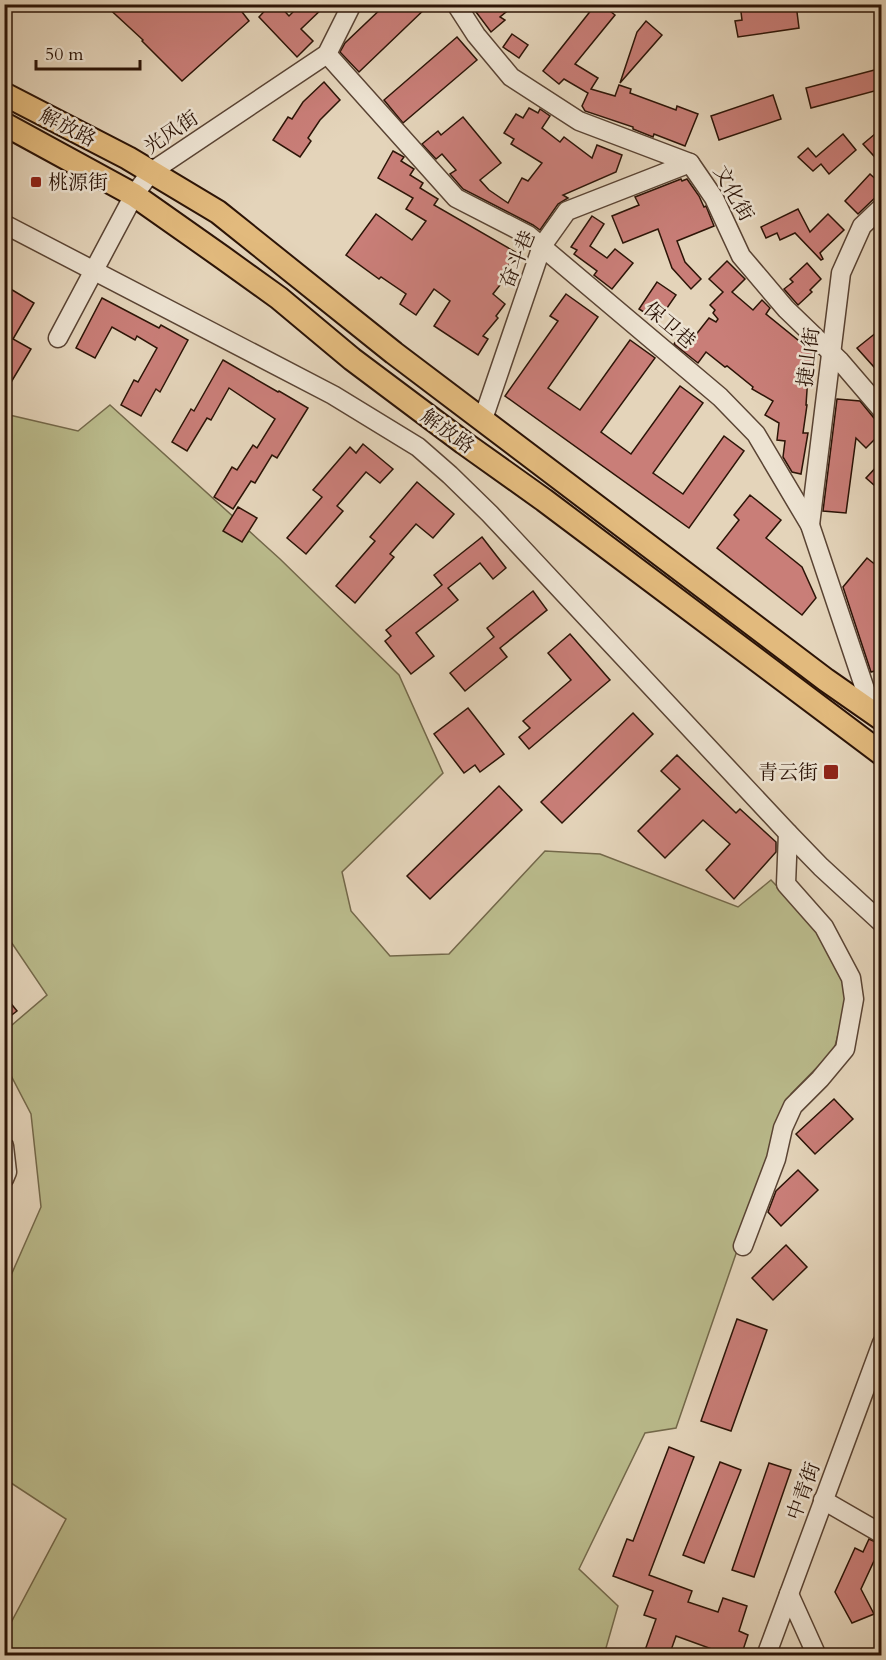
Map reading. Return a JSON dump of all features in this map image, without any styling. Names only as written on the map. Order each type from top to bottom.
[{"type":"main road","name":"解放路","points":[[4,94],[128,158],[218,212],[394,353],[826,680],[879,711]]},
{"type":"main road","name":"解放路","points":[[4,124],[134,195],[279,298],[361,366],[544,500],[882,754]]},
{"type":"street","name":"光风街","points":[[58,338],[134,195],[151,172],[327,54],[352,4]]},
{"type":"street","name":"文化街","points":[[456,4],[476,34],[511,77],[579,121],[690,163],[714,198],[741,256],[786,309],[831,353],[882,410]]},
{"type":"street","name":"保卫巷","points":[[327,54],[456,198],[528,235],[542,246],[720,397],[756,434],[810,525],[879,711]]},
{"type":"street","name":"奋斗巷","points":[[483,419],[542,246],[567,211],[690,163]]},
{"type":"street","name":"捷山街","points":[[810,525],[842,273],[862,226],[882,207]]},
{"type":"street","points":[[4,224],[333,395],[418,447],[490,514],[820,867],[882,923]]},
{"type":"street","points":[[743,1246],[776,1159],[783,1128],[793,1106],[845,1049],[854,999],[851,978],[824,927],[786,884],[788,833]]},
{"type":"street","points":[[4,1146],[7,1172],[4,1179]]},
{"type":"street","name":"中青街","points":[[766,1656],[882,1342]]},
{"type":"street","points":[[824,1500],[882,1534]]},
{"type":"street","points":[[789,1594],[817,1656]]},
{"type":"green space","points":[[110,405],[280,559],[399,675],[443,773],[342,872],[351,911],[390,956],[449,954],[545,851],[600,854],[738,907],[771,880],[811,922],[850,988],[834,1050],[791,1094],[676,1428],[645,1433],[579,1569],[618,1606],[604,1655],[5,1655],[5,1634],[66,1519],[5,1479],[5,1289],[41,1207],[31,1114],[5,1064],[5,1031],[47,995],[5,933],[5,414],[78,431]]},
{"type":"building","points":[[104,4],[236,4],[249,21],[182,81]]},
{"type":"building","points":[[271,4],[278,4],[289,16],[301,4],[327,4],[301,29],[313,41],[297,57],[259,17]]},
{"type":"building","points":[[386,4],[430,4],[359,72],[340,52],[345,43]]},
{"type":"building","points":[[470,4],[516,4],[500,17],[505,20],[491,32]]},
{"type":"building","points":[[596,4],[601,4],[615,15],[575,64],[598,78],[591,89],[615,96],[619,85],[631,89],[630,93],[676,110],[677,106],[698,114],[685,146],[654,134],[653,137],[633,127],[585,111],[582,106],[588,93],[564,79],[559,84],[543,71]]},
{"type":"building","points":[[740,4],[796,4],[799,28],[738,37],[735,21],[742,20]]},
{"type":"building","points":[[646,21],[662,35],[620,83],[637,32]]},
{"type":"building","points":[[512,34],[528,45],[519,58],[503,47]]},
{"type":"building","points":[[457,37],[477,60],[403,123],[384,100]]},
{"type":"building","points":[[882,68],[882,89],[811,108],[806,88]]},
{"type":"building","points":[[324,82],[340,100],[320,120],[308,138],[311,141],[300,157],[273,140],[288,117],[292,119],[303,102]]},
{"type":"building","points":[[773,95],[781,119],[719,140],[711,116]]},
{"type":"building","points":[[529,108],[538,113],[540,109],[550,116],[542,128],[560,142],[564,137],[592,158],[597,145],[622,155],[616,172],[563,195],[568,198],[558,204],[540,230],[463,189],[450,174],[456,170],[442,154],[436,159],[422,144],[438,131],[441,135],[463,117],[501,163],[480,180],[489,190],[508,203],[522,178],[528,181],[542,163],[511,144],[514,139],[504,133],[516,114],[523,118]]},
{"type":"building","points":[[882,128],[882,165],[863,144]]},
{"type":"building","points":[[843,134],[856,150],[829,174],[821,164],[813,171],[798,157],[808,148],[816,157]]},
{"type":"building","points":[[393,151],[404,157],[401,161],[414,169],[410,175],[423,183],[420,188],[438,199],[434,205],[517,253],[504,272],[508,275],[493,294],[505,304],[496,316],[498,318],[483,336],[488,339],[478,355],[434,326],[450,301],[434,289],[416,315],[400,304],[406,294],[381,277],[379,279],[346,255],[376,214],[412,240],[426,221],[406,209],[413,198],[378,178]]},
{"type":"building","points":[[870,174],[882,185],[882,191],[858,214],[845,201]]},
{"type":"building","points":[[681,179],[682,181],[687,179],[699,196],[714,226],[677,241],[685,262],[701,279],[691,289],[672,268],[658,229],[623,243],[612,216],[639,205],[635,197]]},
{"type":"building","points":[[798,209],[810,232],[828,214],[844,230],[820,253],[823,259],[821,260],[795,233],[780,240],[777,233],[766,238],[761,227]]},
{"type":"building","points":[[592,216],[604,224],[590,246],[607,258],[615,249],[633,263],[612,289],[594,275],[597,271],[574,254],[577,250],[571,247]]},
{"type":"building","points":[[727,261],[745,279],[732,292],[753,310],[762,300],[770,308],[766,314],[815,352],[810,377],[808,376],[803,433],[808,433],[801,474],[792,472],[783,457],[785,441],[777,440],[779,423],[765,415],[773,401],[752,389],[753,387],[727,366],[725,367],[706,352],[698,363],[674,344],[681,334],[691,341],[709,318],[716,322],[718,319],[713,313],[715,310],[710,305],[723,292],[709,279]]},
{"type":"building","points":[[807,263],[821,279],[810,290],[812,292],[798,305],[784,289],[793,282],[790,279]]},
{"type":"building","points":[[657,282],[676,295],[658,321],[639,309]]},
{"type":"building","points":[[4,285],[34,303],[13,339],[31,349],[4,394]]},
{"type":"building","points":[[566,294],[598,317],[548,388],[580,410],[630,340],[655,358],[601,432],[631,454],[680,386],[703,403],[653,473],[683,494],[724,436],[744,451],[689,528],[505,396],[558,321],[550,316]]},
{"type":"building","points":[[102,298],[159,328],[161,325],[188,340],[160,392],[156,389],[141,416],[121,405],[134,380],[138,382],[157,348],[137,336],[135,340],[112,327],[95,358],[76,348]]},
{"type":"building","points":[[882,328],[882,376],[857,348]]},
{"type":"building","points":[[223,360],[308,408],[277,458],[272,455],[255,483],[251,481],[233,509],[214,497],[232,467],[237,470],[253,445],[257,448],[275,419],[229,388],[211,420],[207,418],[187,451],[172,442],[191,409],[194,411]]},
{"type":"building","points":[[837,399],[860,401],[874,418],[882,421],[882,432],[866,448],[856,438],[846,513],[823,511]]},
{"type":"building","points":[[363,444],[393,469],[380,483],[366,472],[337,506],[343,511],[306,554],[287,538],[322,497],[313,490],[350,447],[356,453]]},
{"type":"building","points":[[882,461],[882,492],[866,478]]},
{"type":"building","points":[[417,482],[454,514],[433,538],[416,524],[390,554],[394,557],[355,603],[336,586],[375,541],[370,537]]},
{"type":"building","points":[[750,495],[781,520],[766,538],[802,567],[816,598],[802,615],[717,548],[739,520],[734,515]]},
{"type":"building","points":[[238,507],[257,518],[242,542],[223,531]]},
{"type":"building","points":[[482,537],[506,568],[493,579],[480,563],[448,588],[458,600],[416,633],[434,656],[411,674],[385,641],[391,636],[386,630],[442,585],[434,575]]},
{"type":"building","points":[[867,558],[882,570],[882,593],[877,599],[882,615],[882,669],[871,672],[843,587]]},
{"type":"building","points":[[533,591],[547,610],[500,648],[507,657],[465,691],[450,673],[494,637],[487,628]]},
{"type":"building","points":[[570,634],[610,680],[529,749],[519,737],[530,728],[523,721],[571,680],[548,653]]},
{"type":"building","points":[[468,708],[504,754],[480,772],[475,765],[464,773],[434,734]]},
{"type":"building","points":[[633,713],[653,734],[562,823],[541,802]]},
{"type":"building","points":[[677,755],[736,813],[740,809],[776,842],[776,852],[734,899],[706,870],[730,844],[703,820],[665,858],[638,831],[680,789],[661,771]]},
{"type":"building","points":[[499,786],[522,810],[430,899],[407,876]]},
{"type":"building","points":[[4,995],[17,1011],[4,1021]]},
{"type":"building","points":[[834,1099],[853,1119],[815,1154],[796,1134]]},
{"type":"building","points":[[798,1170],[818,1190],[781,1226],[768,1212],[776,1191]]},
{"type":"building","points":[[786,1245],[807,1267],[773,1300],[752,1278]]},
{"type":"building","points":[[737,1319],[767,1330],[731,1431],[701,1421]]},
{"type":"building","points":[[669,1447],[694,1457],[649,1575],[692,1591],[688,1602],[718,1612],[723,1598],[747,1606],[739,1631],[748,1635],[741,1656],[731,1656],[676,1636],[669,1656],[643,1656],[656,1619],[644,1615],[653,1591],[613,1576],[627,1539],[633,1541]]},
{"type":"building","points":[[720,1462],[741,1470],[704,1563],[683,1555]]},
{"type":"building","points":[[769,1463],[791,1470],[754,1577],[732,1570]]},
{"type":"building","points":[[869,1539],[882,1545],[882,1564],[874,1561],[861,1589],[874,1614],[852,1623],[835,1592],[855,1548],[863,1552]]},
{"type":"place","name":"桃源街","points":[[36,182]]},
{"type":"place","name":"青云街","points":[[831,772]]}]
